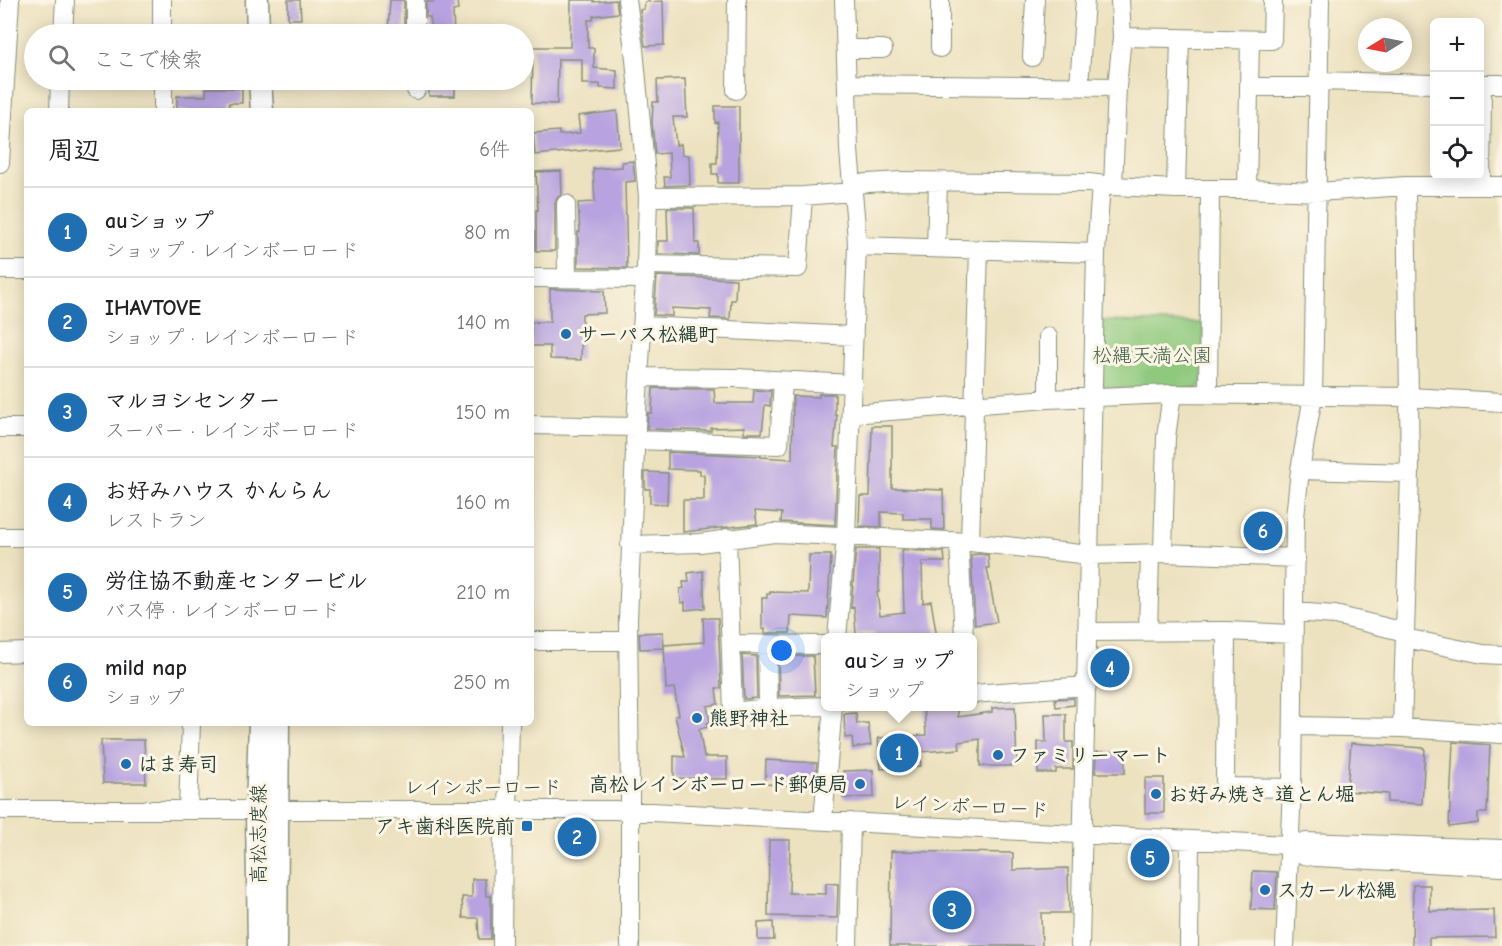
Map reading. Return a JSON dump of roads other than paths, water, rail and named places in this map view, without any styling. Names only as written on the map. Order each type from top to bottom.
[{"type":"main road","points":[[257,0],[258,24]]},
{"type":"main road","points":[[273,0],[274,24]]},
{"type":"main road","points":[[261,90],[262,108]]},
{"type":"main road","points":[[276,90],[277,108]]},
{"type":"main road","name":"高松志度線","points":[[260,726],[276,946]]},
{"type":"main road","name":"高松志度線","points":[[260,946],[267,810],[278,726]]},
{"type":"street","points":[[0,163],[10,0]]},
{"type":"street","points":[[64,24],[65,0]]},
{"type":"street","points":[[162,0],[162,24]]},
{"type":"street","points":[[415,0],[415,24]]},
{"type":"street","points":[[627,0],[648,197],[630,545],[628,641],[630,946]]},
{"type":"street","points":[[736,90],[737,0]]},
{"type":"street","points":[[837,633],[846,536],[857,246],[856,206],[852,188],[844,0]]},
{"type":"street","points":[[940,0],[940,48]]},
{"type":"street","points":[[1032,57],[1035,0]]},
{"type":"street","points":[[1079,86],[1085,0]]},
{"type":"street","points":[[1080,946],[1096,253],[1107,185],[1122,37],[1120,0]]},
{"type":"street","points":[[1122,37],[1272,40],[1273,0]]},
{"type":"street","points":[[1285,946],[1292,788],[1295,517],[1300,470],[1313,396],[1320,0]]},
{"type":"street","points":[[1176,189],[1180,38]]},
{"type":"street","points":[[1247,189],[1250,40]]},
{"type":"street","points":[[846,49],[883,49]]},
{"type":"street","points":[[847,84],[1117,87]]},
{"type":"street","points":[[1249,87],[1317,84],[1430,84]]},
{"type":"street","points":[[1484,84],[1502,84]]},
{"type":"street","points":[[59,108],[60,90]]},
{"type":"street","points":[[163,90],[163,108]]},
{"type":"street","points":[[1481,126],[1481,186]]},
{"type":"street","points":[[648,197],[803,196],[901,181],[1317,192],[1406,186],[1502,186]]},
{"type":"street","points":[[936,248],[938,182]]},
{"type":"street","points":[[1402,728],[1410,473],[1406,186]]},
{"type":"street","points":[[1208,393],[1210,190]]},
{"type":"street","points":[[534,278],[798,268],[803,196]]},
{"type":"street","points":[[566,204],[567,278]]},
{"type":"street","points":[[857,246],[1096,253]]},
{"type":"street","points":[[964,633],[965,542],[979,249]]},
{"type":"street","points":[[0,270],[24,270]]},
{"type":"street","points":[[642,326],[854,336]]},
{"type":"street","points":[[1048,337],[1048,399]]},
{"type":"street","points":[[639,377],[853,384]]},
{"type":"street","points":[[534,425],[779,445],[783,381]]},
{"type":"street","points":[[851,414],[1048,399],[1208,393],[1409,397],[1502,402]]},
{"type":"street","points":[[1148,632],[1172,394]]},
{"type":"street","points":[[0,428],[24,428]]},
{"type":"street","points":[[1300,470],[1410,473]]},
{"type":"street","points":[[630,545],[700,543],[774,533],[965,542],[1090,555],[1156,554],[1296,558]]},
{"type":"street","points":[[0,537],[24,537]]},
{"type":"street","points":[[726,538],[733,711],[821,706]]},
{"type":"street","points":[[1294,612],[1335,615],[1484,654],[1502,655]]},
{"type":"street","points":[[1088,632],[1226,631],[1293,634]]},
{"type":"street","points":[[1226,631],[1225,787],[1292,788]]},
{"type":"street","points":[[534,641],[628,641]]},
{"type":"street","points":[[731,644],[821,645]]},
{"type":"street","points":[[767,644],[768,708]]},
{"type":"street","points":[[0,653],[24,652]]},
{"type":"street","points":[[977,694],[1087,686]]},
{"type":"street","points":[[823,820],[833,711]]},
{"type":"street","points":[[188,810],[191,726]]},
{"type":"street","points":[[502,946],[505,810],[510,726]]},
{"type":"street","points":[[1293,726],[1402,728],[1502,734]]},
{"type":"street","name":"レインボーロード","points":[[0,810],[630,810],[1289,845]]},
{"type":"street","points":[[848,946],[851,822]]},
{"type":"street","points":[[1189,946],[1190,840]]},
{"type":"street","points":[[1289,845],[1305,842],[1502,849]]},
{"type":"street","points":[[1289,845],[1304,855],[1316,857],[1502,867]]},
{"type":"place","name":"サーパス松縄町","points":[[566,334]]},
{"type":"place","name":"mild nap","points":[[1263,531]]},
{"type":"place","name":"お好みハウス かんらん","points":[[1110,668]]},
{"type":"place","name":"熊野神社","points":[[697,718]]},
{"type":"place","name":"auショップ","points":[[899,753]]},
{"type":"place","name":"ファミリーマート","points":[[998,755]]},
{"type":"place","name":"はま寿司","points":[[126,764]]},
{"type":"place","name":"高松レインボーロード郵便局","points":[[860,784]]},
{"type":"place","name":"お好み焼き 道とん堀","points":[[1156,794]]},
{"type":"place","name":"アキ歯科医院前","points":[[527,826]]},
{"type":"place","name":"IHAVTOVE","points":[[577,837]]},
{"type":"place","name":"労住協不動産センタービル","points":[[1150,858]]},
{"type":"place","name":"スカール松縄","points":[[1265,890]]},
{"type":"place","name":"マルヨシセンター","points":[[952,910]]},
{"type":"park label","name":"松縄天満公園","points":[[1152,355]]}]
